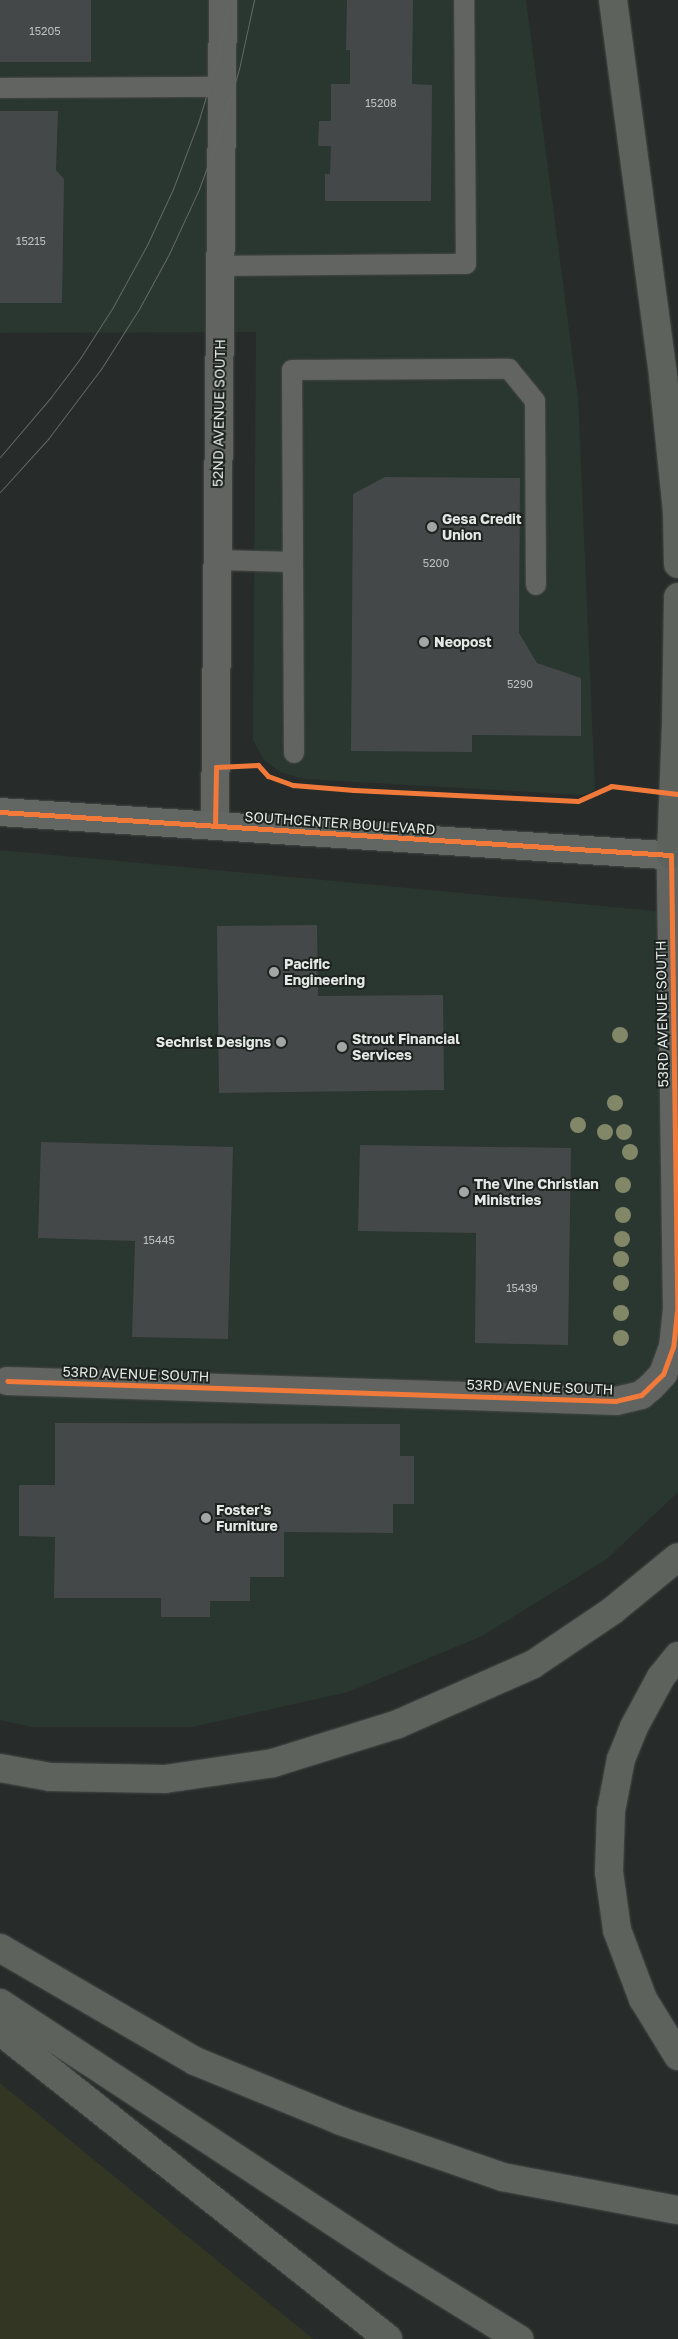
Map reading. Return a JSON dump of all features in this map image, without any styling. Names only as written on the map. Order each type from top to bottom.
[{"type":"highway","points":[[613,0],[661,356],[676,512],[678,564]]},
{"type":"highway","points":[[674,856],[678,597]]},
{"type":"highway","points":[[0,1768],[50,1777],[165,1779],[273,1763],[398,1724],[532,1665],[612,1611],[678,1557]]},
{"type":"highway","points":[[678,1656],[661,1677],[634,1727],[621,1760],[611,1811],[609,1872],[617,1930],[643,1999],[678,2056]]},
{"type":"highway","points":[[0,1948],[195,2061],[341,2121],[503,2177],[678,2210]]},
{"type":"highway","points":[[0,2003],[396,2263],[519,2339]]},
{"type":"highway","points":[[0,2031],[388,2339]]},
{"type":"street","name":"52ND AVENUE SOUTH","points":[[215,826],[223,0]]},
{"type":"street","name":"SOUTHCENTER BOULEVARD","points":[[0,812],[674,856]]},
{"type":"street","name":"53RD AVENUE SOUTH","points":[[7,1381],[616,1401],[641,1395],[663,1374],[673,1347],[677,1311],[674,856]]},
{"type":"lane","points":[[220,266],[466,264],[464,0]]},
{"type":"lane","points":[[0,88],[222,87]]},
{"type":"lane","points":[[294,753],[292,370],[509,369],[535,401],[536,585]]},
{"type":"lane","points":[[218,560],[293,562]]},
{"type":"shaded area","points":[[0,0],[526,0],[578,398],[595,790],[583,795],[303,779],[280,772],[264,760],[253,740],[256,332],[0,333]]},
{"type":"shaded area","points":[[0,850],[678,913],[678,1492],[607,1559],[482,1636],[348,1692],[192,1727],[32,1727],[0,1720]]},
{"type":"green space","points":[[0,2083],[313,2339],[0,2339]]},
{"type":"building","points":[[0,0],[91,0],[91,62],[0,62]]},
{"type":"building","points":[[347,0],[413,0],[412,84],[432,85],[431,201],[325,201],[325,174],[330,174],[331,146],[318,146],[319,121],[331,121],[331,84],[350,84],[350,50],[346,50]]},
{"type":"building","points":[[0,111],[58,111],[56,170],[64,179],[62,303],[0,303]]},
{"type":"building","points":[[385,477],[520,478],[519,633],[537,663],[581,678],[581,736],[472,735],[472,752],[351,751],[353,494]]},
{"type":"building","points":[[317,925],[318,996],[443,995],[444,1090],[219,1093],[217,926]]},
{"type":"building","points":[[41,1142],[233,1147],[228,1339],[132,1337],[135,1241],[38,1238]]},
{"type":"building","points":[[360,1145],[571,1148],[568,1345],[475,1343],[476,1233],[358,1231]]},
{"type":"building","name":"Foster's Furniture","points":[[55,1423],[400,1424],[400,1456],[414,1456],[414,1504],[393,1504],[393,1533],[284,1532],[284,1577],[250,1577],[250,1601],[210,1601],[210,1617],[161,1617],[161,1598],[54,1598],[55,1537],[19,1536],[19,1485],[55,1485]]},
{"type":"tram line","points":[[0,457],[51,397],[79,360],[113,307],[147,245],[173,189],[198,123],[216,63],[230,0]]},
{"type":"tram line","points":[[0,492],[48,439],[101,369],[139,309],[169,254],[199,189],[221,129],[239,69],[254,0]]},
{"type":"cycle path","points":[[215,826],[216,767],[258,765],[268,776],[293,785],[354,790],[578,801],[611,786],[678,794]]},
{"type":"cycle path","points":[[0,812],[671,855],[677,1311],[673,1347],[663,1374],[641,1395],[616,1401],[7,1381]]},
{"type":"place","name":"Gesa Credit Union","points":[[432,527]]},
{"type":"place","name":"Neopost","points":[[424,642]]},
{"type":"place","name":"Pacific Engineering","points":[[274,972]]},
{"type":"place","name":"Sechrist Designs","points":[[281,1042]]},
{"type":"place","name":"Strout Financial Services","points":[[342,1047]]},
{"type":"place","name":"The Vine Christian Ministries","points":[[464,1192]]},
{"type":"place","name":"Foster's Furniture","points":[[206,1518]]}]
